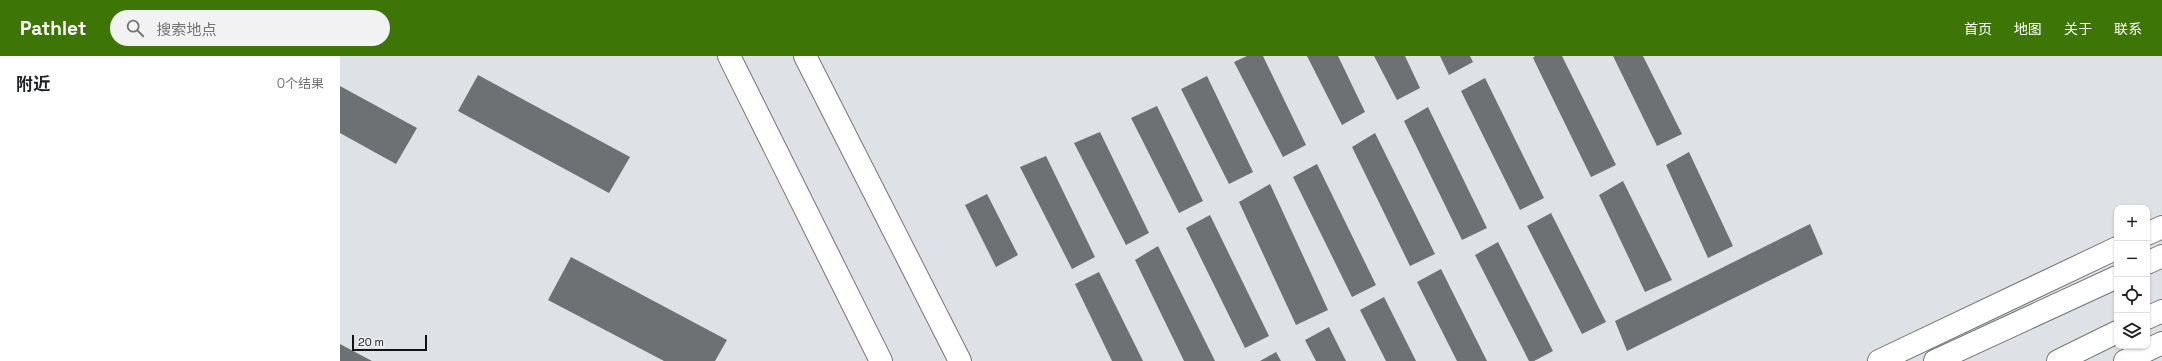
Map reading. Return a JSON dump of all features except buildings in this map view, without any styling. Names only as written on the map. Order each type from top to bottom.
[{"type":"main road","points":[[728,56],[881,361]]},
{"type":"main road","points":[[805,56],[960,361]]},
{"type":"main road","points":[[2150,233],[2162,227]]},
{"type":"main road","points":[[1879,361],[2114,249]]},
{"type":"main road","points":[[2150,262],[2162,256]]},
{"type":"main road","points":[[1935,361],[2114,278]]},
{"type":"main road","points":[[2150,317],[2162,311]]},
{"type":"main road","points":[[2058,361],[2114,333]]},
{"type":"main road","points":[[2125,361],[2162,343]]}]
